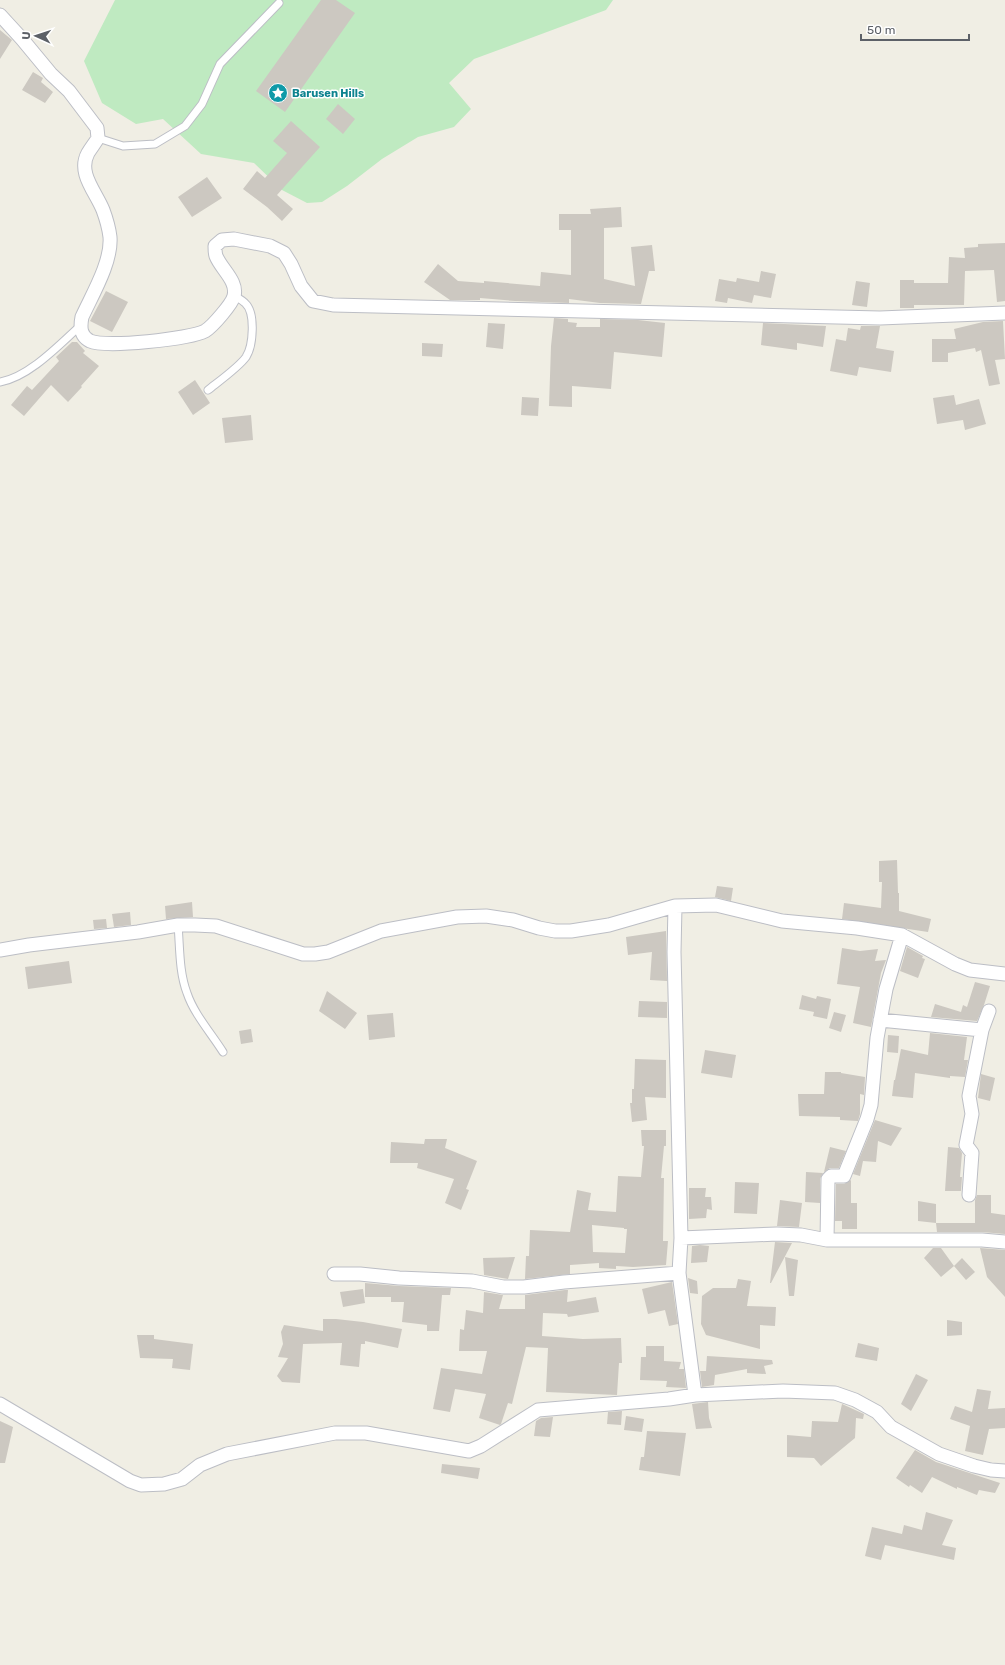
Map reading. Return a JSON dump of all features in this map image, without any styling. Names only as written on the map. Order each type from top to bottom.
[{"type":"street","points":[[0,15],[51,74],[69,91],[97,128],[98,138],[88,153],[85,167],[86,176],[103,210],[110,237],[109,249],[106,263],[82,317],[80,326],[83,334],[89,340],[96,343],[121,344],[199,334],[207,330],[235,296],[234,286],[216,256],[215,246],[222,240],[234,239],[270,246],[284,253],[301,286],[313,301],[332,305],[880,318],[1005,313]]},
{"type":"street","points":[[0,950],[29,945],[138,932],[178,925],[216,926],[303,954],[315,954],[328,952],[381,931],[457,917],[486,916],[513,920],[555,931],[571,932],[609,925],[675,906],[716,905],[782,921],[902,935],[955,964],[970,970],[1005,974]]},
{"type":"street","points":[[675,906],[681,1238],[679,1273],[695,1395]]},
{"type":"street","points":[[827,1240],[828,1178],[831,1176],[844,1176],[867,1118],[873,1093],[875,1058],[880,1020],[886,989],[902,935]]},
{"type":"street","points":[[969,1194],[972,1151],[966,1145],[972,1114],[969,1099],[982,1030],[989,1011]]},
{"type":"street","points":[[880,1020],[982,1030]]},
{"type":"street","points":[[681,1238],[777,1234],[801,1235],[827,1240],[982,1240],[1005,1242]]},
{"type":"street","points":[[334,1274],[360,1274],[399,1278],[472,1281],[503,1287],[524,1288],[564,1282],[679,1273]]},
{"type":"street","points":[[0,1404],[130,1482],[141,1485],[164,1484],[182,1479],[200,1465],[227,1454],[335,1433],[366,1433],[410,1440],[442,1448],[469,1451],[481,1446],[538,1410],[669,1399],[695,1395],[783,1391],[835,1393],[855,1400],[877,1412],[891,1427],[939,1454],[974,1466],[991,1470],[1005,1471]]},
{"type":"lane","points":[[98,138],[123,146],[155,144],[185,126],[202,104],[220,64],[279,3]]},
{"type":"lane","points":[[208,390],[246,357],[250,344],[253,322],[251,312],[246,303],[235,296]]},
{"type":"lane","points":[[0,382],[24,372],[43,358],[80,326]]},
{"type":"lane","points":[[178,925],[182,976],[186,993],[223,1052]]},
{"type":"green space","name":"Barusen Hills","points":[[115,0],[613,0],[606,10],[474,59],[449,83],[471,109],[454,127],[418,137],[382,159],[347,186],[322,202],[307,203],[282,190],[254,163],[201,154],[163,119],[136,124],[102,103],[84,61]]},
{"type":"building","points":[[321,0],[336,0],[355,13],[285,112],[256,91]]},
{"type":"building","points":[[0,30],[12,40],[0,59]]},
{"type":"building","points":[[33,72],[43,78],[41,82],[53,92],[45,103],[22,90]]},
{"type":"building","points":[[338,104],[355,119],[343,134],[326,119]]},
{"type":"building","points":[[291,121],[320,147],[277,195],[293,209],[282,221],[267,207],[243,189],[257,171],[265,178],[287,153],[273,141]]},
{"type":"building","points":[[207,177],[222,198],[192,217],[178,197]]},
{"type":"building","points":[[621,207],[622,227],[604,228],[604,279],[635,286],[631,247],[652,245],[655,271],[649,271],[641,304],[600,303],[569,299],[569,303],[480,298],[480,300],[450,300],[424,282],[438,264],[458,281],[484,283],[484,281],[540,286],[541,272],[571,275],[571,230],[559,230],[559,214],[591,214],[590,209]]},
{"type":"building","points":[[1005,243],[1005,301],[997,302],[994,270],[965,271],[964,305],[914,305],[914,308],[900,308],[900,280],[914,280],[914,283],[948,283],[949,257],[965,258],[964,248],[978,247],[978,244]]},
{"type":"building","points":[[761,271],[776,274],[771,298],[754,295],[752,303],[728,298],[727,303],[715,301],[719,279],[736,282],[737,278],[759,282]]},
{"type":"building","points":[[856,281],[870,283],[867,307],[852,305]]},
{"type":"building","points":[[106,291],[128,302],[112,332],[90,321]]},
{"type":"building","points":[[554,318],[568,319],[568,322],[577,323],[576,327],[600,327],[600,319],[638,320],[665,323],[662,357],[614,352],[611,389],[572,386],[572,407],[549,406],[551,346]]},
{"type":"building","points":[[1003,321],[1005,359],[995,360],[1000,384],[989,386],[981,350],[976,352],[975,348],[948,353],[948,362],[932,362],[932,339],[956,339],[954,329],[983,322]]},
{"type":"building","points":[[488,323],[505,324],[503,349],[486,347]]},
{"type":"building","points":[[763,323],[826,326],[823,347],[797,343],[797,350],[761,345]]},
{"type":"building","points":[[861,326],[880,326],[876,348],[894,351],[891,372],[859,367],[857,376],[830,371],[836,339],[846,341],[848,328],[860,330]]},
{"type":"building","points":[[72,342],[77,342],[85,351],[83,353],[99,366],[68,402],[51,385],[24,416],[11,405],[27,386],[32,390],[59,361],[56,357]]},
{"type":"building","points":[[422,343],[443,344],[442,357],[422,356]]},
{"type":"building","points":[[195,380],[210,403],[193,415],[178,392]]},
{"type":"building","points":[[954,395],[956,405],[979,399],[986,424],[965,430],[963,420],[937,424],[933,398]]},
{"type":"building","points":[[522,397],[539,398],[538,416],[521,415]]},
{"type":"building","points":[[251,415],[253,440],[225,443],[222,418]]},
{"type":"building","points":[[897,860],[899,911],[931,919],[928,932],[842,919],[844,903],[881,908],[882,882],[879,882],[879,861]]},
{"type":"building","points":[[717,886],[733,888],[731,901],[715,897]]},
{"type":"building","points":[[192,902],[193,917],[166,919],[165,906]]},
{"type":"building","points":[[130,912],[131,925],[114,927],[112,914]]},
{"type":"building","points":[[106,919],[107,928],[94,929],[93,920]]},
{"type":"building","points":[[666,931],[667,981],[650,980],[652,952],[628,955],[626,937]]},
{"type":"building","points":[[907,947],[923,956],[922,958],[925,959],[918,978],[900,971]]},
{"type":"building","points":[[842,948],[860,951],[878,949],[875,961],[886,960],[881,973],[871,1027],[853,1023],[860,987],[837,984]]},
{"type":"building","points":[[69,961],[72,983],[28,989],[25,967]]},
{"type":"building","points":[[975,982],[990,986],[977,1021],[931,1017],[935,1004],[961,1012],[963,1005],[967,1007]]},
{"type":"building","points":[[327,991],[357,1013],[345,1029],[319,1011]]},
{"type":"building","points":[[802,995],[816,999],[817,996],[831,999],[827,1019],[813,1016],[814,1012],[799,1009]]},
{"type":"building","points":[[639,1001],[667,1002],[667,1018],[638,1017]]},
{"type":"building","points":[[834,1012],[846,1015],[841,1032],[829,1028]]},
{"type":"building","points":[[393,1013],[395,1037],[369,1040],[367,1015]]},
{"type":"building","points":[[251,1029],[253,1042],[241,1044],[239,1031]]},
{"type":"building","points":[[930,1033],[967,1037],[964,1060],[968,1060],[965,1077],[950,1076],[950,1078],[915,1073],[913,1098],[892,1096],[901,1049],[928,1055]]},
{"type":"building","points":[[888,1035],[899,1036],[898,1053],[887,1052]]},
{"type":"building","points":[[705,1050],[736,1055],[732,1078],[701,1073]]},
{"type":"building","points":[[635,1059],[666,1060],[666,1098],[645,1097],[647,1120],[632,1122],[630,1103],[632,1103],[632,1089],[634,1089]]},
{"type":"building","points":[[825,1072],[841,1072],[865,1077],[864,1095],[860,1094],[860,1114],[858,1121],[840,1120],[840,1117],[799,1116],[798,1094],[824,1094]]},
{"type":"building","points":[[981,1074],[995,1078],[990,1101],[978,1098]]},
{"type":"building","points":[[875,1120],[902,1128],[891,1146],[878,1141],[876,1162],[863,1161],[860,1176],[853,1174]]},
{"type":"building","points":[[641,1130],[666,1130],[666,1146],[664,1146],[661,1178],[664,1178],[663,1241],[668,1241],[666,1265],[633,1267],[616,1266],[616,1269],[599,1268],[599,1263],[570,1265],[570,1274],[525,1279],[526,1256],[529,1256],[530,1230],[570,1232],[577,1190],[591,1193],[588,1210],[616,1212],[618,1176],[641,1177],[644,1146],[642,1146]],"holes":[[[592,1225],[627,1229],[625,1253],[593,1252]]]},
{"type":"building","points":[[425,1139],[447,1139],[445,1148],[477,1161],[466,1189],[469,1190],[461,1210],[445,1203],[454,1179],[417,1168],[418,1163],[390,1163],[391,1142],[424,1144]]},
{"type":"building","points":[[830,1147],[846,1151],[839,1168],[830,1168],[824,1172]]},
{"type":"building","points":[[948,1147],[959,1148],[962,1153],[960,1177],[962,1177],[961,1191],[945,1191]]},
{"type":"building","points":[[806,1172],[823,1173],[820,1179],[820,1203],[805,1202]]},
{"type":"building","points":[[851,1180],[851,1203],[857,1203],[857,1229],[842,1229],[842,1221],[835,1221],[836,1184],[844,1184]]},
{"type":"building","points":[[735,1182],[759,1183],[757,1214],[734,1213]]},
{"type":"building","points":[[689,1188],[706,1188],[705,1197],[711,1197],[712,1210],[707,1209],[706,1218],[689,1219]]},
{"type":"building","points":[[977,1195],[991,1195],[991,1213],[1005,1215],[1005,1234],[982,1232],[937,1232],[936,1223],[975,1223],[975,1200]]},
{"type":"building","points":[[780,1200],[802,1203],[799,1227],[777,1226]]},
{"type":"building","points":[[918,1201],[936,1204],[936,1223],[918,1221]]},
{"type":"building","points":[[775,1242],[792,1243],[770,1283]]},
{"type":"building","points":[[692,1246],[709,1246],[707,1262],[691,1263]]},
{"type":"building","points":[[933,1248],[941,1248],[954,1266],[941,1277],[924,1258]]},
{"type":"building","points":[[980,1248],[1005,1250],[1005,1297],[987,1277]]},
{"type":"building","points":[[515,1257],[508,1279],[484,1275],[483,1258]]},
{"type":"building","points":[[785,1257],[798,1260],[794,1296],[789,1296]]},
{"type":"building","points":[[962,1258],[975,1272],[966,1280],[954,1266]]},
{"type":"building","points":[[688,1278],[697,1281],[698,1294],[690,1293]]},
{"type":"building","points":[[738,1279],[751,1281],[747,1306],[776,1307],[775,1326],[760,1325],[760,1349],[706,1335],[701,1324],[702,1296],[713,1288],[736,1288]]},
{"type":"building","points":[[672,1282],[678,1324],[669,1326],[665,1310],[648,1314],[642,1289]]},
{"type":"building","points":[[365,1283],[451,1288],[450,1295],[442,1295],[439,1331],[427,1331],[427,1325],[402,1322],[404,1302],[391,1302],[391,1297],[365,1297]]},
{"type":"building","points":[[363,1289],[365,1303],[343,1307],[340,1292]]},
{"type":"building","points":[[568,1290],[567,1302],[596,1297],[599,1312],[568,1317],[567,1314],[543,1313],[542,1336],[583,1339],[621,1338],[622,1363],[619,1363],[617,1395],[546,1392],[548,1348],[526,1347],[512,1404],[508,1403],[500,1425],[479,1418],[486,1394],[455,1389],[450,1412],[433,1409],[441,1368],[482,1374],[487,1351],[459,1351],[460,1329],[464,1330],[466,1310],[483,1313],[484,1292],[503,1295],[499,1309],[525,1309],[525,1295]]},
{"type":"building","points":[[323,1319],[363,1322],[402,1329],[398,1348],[365,1341],[365,1344],[361,1344],[359,1367],[340,1365],[342,1343],[303,1344],[300,1383],[282,1382],[277,1376],[288,1358],[278,1357],[283,1344],[281,1332],[284,1325],[323,1331]]},
{"type":"building","points":[[947,1320],[962,1322],[962,1335],[947,1336]]},
{"type":"building","points":[[137,1335],[154,1335],[154,1339],[193,1344],[190,1370],[172,1368],[173,1359],[140,1358]]},
{"type":"building","points":[[858,1343],[879,1348],[877,1361],[855,1357]]},
{"type":"building","points":[[646,1346],[664,1346],[664,1361],[681,1362],[679,1369],[684,1369],[686,1388],[666,1387],[667,1381],[640,1380],[641,1357],[646,1357]]},
{"type":"building","points":[[707,1356],[772,1360],[773,1364],[764,1366],[766,1374],[747,1373],[747,1369],[715,1375],[714,1385],[702,1387],[700,1371],[706,1371]]},
{"type":"building","points":[[916,1374],[928,1380],[911,1411],[901,1404]]},
{"type":"building","points":[[977,1389],[991,1391],[988,1409],[1005,1408],[1005,1428],[989,1429],[983,1455],[965,1451],[970,1426],[950,1419],[955,1406],[972,1412]]},
{"type":"building","points":[[708,1402],[709,1418],[712,1428],[696,1429],[692,1404]]},
{"type":"building","points":[[842,1404],[864,1414],[863,1419],[856,1418],[855,1438],[821,1466],[814,1458],[787,1457],[787,1435],[811,1437],[812,1421],[838,1422]]},
{"type":"building","points":[[622,1411],[621,1425],[607,1424],[608,1412]]},
{"type":"building","points":[[626,1416],[644,1419],[642,1432],[624,1430]]},
{"type":"building","points":[[553,1417],[550,1437],[534,1436],[536,1421],[541,1418]]},
{"type":"building","points":[[0,1421],[13,1427],[5,1463],[0,1463]]},
{"type":"building","points":[[647,1431],[686,1433],[680,1476],[639,1470],[641,1457],[644,1457]]},
{"type":"building","points":[[915,1450],[936,1462],[1000,1483],[995,1493],[979,1490],[977,1495],[957,1487],[957,1489],[932,1477],[922,1493],[910,1485],[909,1487],[896,1478]]},
{"type":"building","points":[[442,1464],[480,1468],[478,1479],[441,1473]]},
{"type":"building","points":[[926,1512],[953,1520],[942,1545],[956,1548],[954,1560],[885,1545],[881,1560],[865,1556],[872,1527],[902,1534],[904,1525],[922,1530]]},
{"type":"place","name":"Barusen Hills","points":[[278,93]]}]
